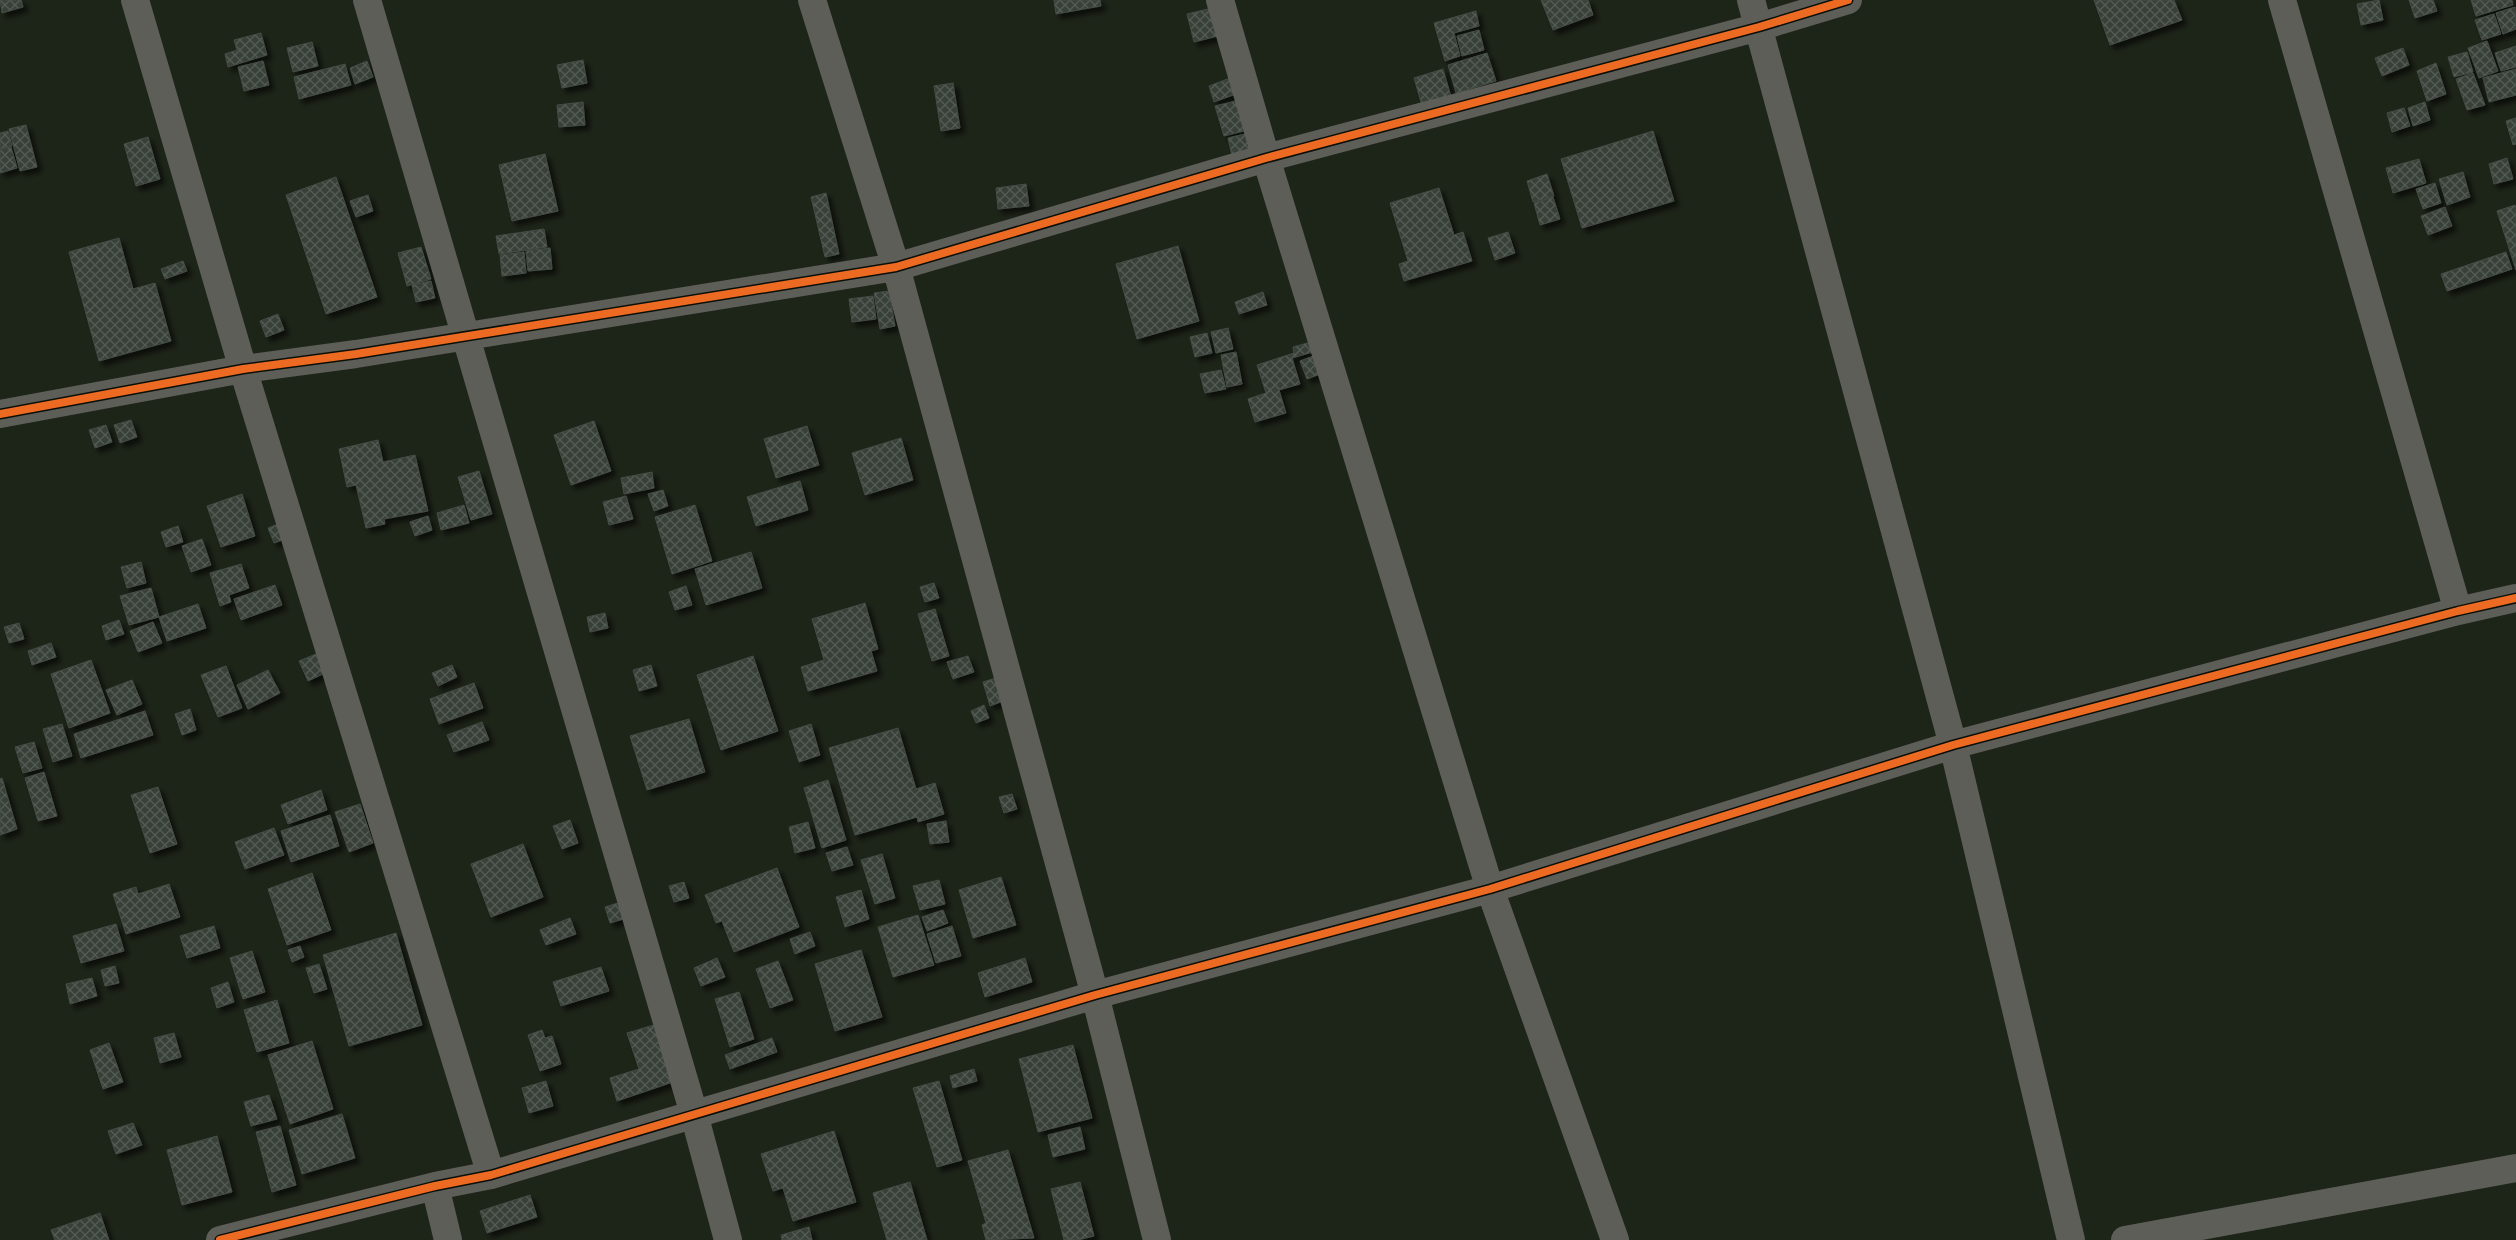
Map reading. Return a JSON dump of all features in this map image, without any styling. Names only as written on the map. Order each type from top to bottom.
[{"type":"street","points":[[135,0],[243,369],[491,1175]]},
{"type":"street","points":[[367,0],[463,335],[694,1114],[728,1240]]},
{"type":"street","points":[[812,0],[896,268],[1095,995],[1157,1240]]},
{"type":"street","points":[[1220,0],[1266,158],[1490,889],[1615,1240]]},
{"type":"street","points":[[1751,0],[1953,745],[2071,1240]]},
{"type":"street","points":[[0,414],[243,369],[356,354],[463,335],[896,268],[1266,158],[1759,27],[1848,0]]},
{"type":"street","points":[[2282,0],[2458,611]]},
{"type":"street","points":[[220,1240],[435,1186],[491,1175],[1095,995],[1490,889],[1953,745],[2458,611],[2516,598]]},
{"type":"street","points":[[2126,1240],[2516,1168]]},
{"type":"street","points":[[435,1186],[448,1240]]},
{"type":"building","points":[[0,0],[21,0],[23,7],[2,13]]},
{"type":"building","points":[[1054,0],[1100,0],[1101,6],[1056,14]]},
{"type":"building","points":[[1541,0],[1588,0],[1593,15],[1553,30]]},
{"type":"building","points":[[2094,0],[2174,0],[2182,20],[2110,45]]},
{"type":"building","points":[[2379,0],[2383,20],[2361,25],[2357,4]]},
{"type":"building","points":[[2409,0],[2433,0],[2437,11],[2415,18]]},
{"type":"building","points":[[2471,0],[2512,0],[2513,5],[2476,16]]},
{"type":"building","points":[[2515,7],[2516,29],[2503,34],[2496,13]]},
{"type":"building","points":[[1212,8],[1218,36],[1194,42],[1187,14]]},
{"type":"building","points":[[1476,11],[1479,26],[1454,33],[1460,56],[1445,61],[1434,23]]},
{"type":"building","points":[[2494,14],[2501,34],[2482,40],[2475,20]]},
{"type":"building","points":[[1479,30],[1484,50],[1462,56],[1457,36]]},
{"type":"building","points":[[261,33],[267,55],[228,67],[225,54],[237,50],[234,40]]},
{"type":"building","points":[[2487,41],[2498,71],[2479,78],[2468,48]]},
{"type":"building","points":[[312,42],[318,66],[293,72],[287,48]]},
{"type":"building","points":[[2516,46],[2516,67],[2501,71],[2495,53]]},
{"type":"building","points":[[2403,48],[2409,65],[2382,76],[2375,58]]},
{"type":"building","points":[[2467,52],[2473,72],[2454,77],[2448,57]]},
{"type":"building","points":[[1487,53],[1496,81],[1456,93],[1448,65]]},
{"type":"building","points":[[583,60],[587,83],[562,88],[557,65]]},
{"type":"building","points":[[263,61],[269,85],[244,91],[238,67]]},
{"type":"building","points":[[367,61],[373,77],[355,84],[350,68]]},
{"type":"building","points":[[2436,63],[2446,94],[2427,101],[2417,71]]},
{"type":"building","points":[[345,64],[351,85],[299,99],[294,77]]},
{"type":"building","points":[[1443,69],[1452,100],[1423,109],[1414,78]]},
{"type":"building","points":[[2516,69],[2516,95],[2489,102],[2483,78]]},
{"type":"building","points":[[2473,73],[2485,105],[2467,110],[2456,79]]},
{"type":"building","points":[[1230,78],[1236,94],[1214,102],[1209,86]]},
{"type":"building","points":[[953,83],[960,128],[941,131],[934,86]]},
{"type":"building","points":[[1240,100],[1248,130],[1224,136],[1215,106]]},
{"type":"building","points":[[583,102],[585,125],[559,127],[557,105]]},
{"type":"building","points":[[2425,102],[2430,120],[2413,126],[2408,108]]},
{"type":"building","points":[[2404,108],[2410,126],[2392,132],[2387,113]]},
{"type":"building","points":[[2516,118],[2516,144],[2513,145],[2506,121]]},
{"type":"building","points":[[26,125],[37,167],[20,171],[9,129]]},
{"type":"building","points":[[8,131],[12,146],[0,149],[0,133]]},
{"type":"building","points":[[1653,131],[1674,201],[1582,228],[1561,159]]},
{"type":"building","points":[[1249,133],[1254,155],[1233,160],[1228,138]]},
{"type":"building","points":[[148,137],[160,179],[136,186],[124,144]]},
{"type":"building","points":[[11,147],[17,168],[0,173],[0,150]]},
{"type":"building","points":[[545,154],[558,211],[512,221],[499,165]]},
{"type":"building","points":[[2507,158],[2513,179],[2494,184],[2489,164]]},
{"type":"building","points":[[2419,159],[2426,183],[2393,193],[2386,168]]},
{"type":"building","points":[[2463,172],[2470,197],[2447,205],[2439,179]]},
{"type":"building","points":[[1547,174],[1554,196],[1533,202],[1527,181]]},
{"type":"building","points":[[336,177],[377,297],[326,314],[286,195]]},
{"type":"building","points":[[2435,183],[2441,203],[2423,209],[2416,189]]},
{"type":"building","points":[[1026,184],[1029,206],[998,209],[996,188]]},
{"type":"building","points":[[1439,188],[1454,235],[1463,232],[1472,261],[1404,281],[1399,264],[1408,261],[1390,203]]},
{"type":"building","points":[[826,193],[839,254],[825,257],[811,197]]},
{"type":"building","points":[[368,195],[373,211],[356,217],[350,201]]},
{"type":"building","points":[[1553,197],[1560,219],[1540,225],[1534,203]]},
{"type":"building","points":[[2515,205],[2516,208],[2516,270],[2497,211]]},
{"type":"building","points":[[2445,207],[2452,226],[2428,235],[2421,216]]},
{"type":"building","points":[[544,229],[547,247],[499,254],[496,236]]},
{"type":"building","points":[[1508,232],[1515,253],[1495,260],[1488,238]]},
{"type":"building","points":[[119,238],[133,289],[155,283],[171,341],[99,361],[69,252]]},
{"type":"building","points":[[1178,246],[1199,321],[1137,339],[1116,264]]},
{"type":"building","points":[[421,247],[431,279],[407,286],[398,253]]},
{"type":"building","points":[[550,248],[552,269],[528,271],[526,251]]},
{"type":"building","points":[[524,252],[526,273],[502,276],[500,255]]},
{"type":"building","points":[[2506,252],[2512,269],[2447,291],[2441,274]]},
{"type":"building","points":[[183,261],[187,271],[165,279],[161,269]]},
{"type":"building","points":[[431,281],[435,298],[416,302],[412,285]]},
{"type":"building","points":[[889,291],[895,326],[880,329],[874,293]]},
{"type":"building","points":[[1263,292],[1267,305],[1239,314],[1235,302]]},
{"type":"building","points":[[873,296],[876,319],[852,322],[849,299]]},
{"type":"building","points":[[278,314],[284,330],[266,337],[260,321]]},
{"type":"building","points":[[1228,328],[1233,349],[1216,353],[1211,332]]},
{"type":"building","points":[[1207,333],[1212,353],[1195,357],[1190,337]]},
{"type":"building","points":[[1311,342],[1313,352],[1292,358],[1300,384],[1279,390],[1286,413],[1255,422],[1248,399],[1266,393],[1257,365],[1294,353],[1293,347]]},
{"type":"building","points":[[1236,352],[1242,384],[1227,387],[1221,355]]},
{"type":"building","points":[[1316,355],[1323,373],[1307,379],[1300,361]]},
{"type":"building","points":[[1221,370],[1226,389],[1205,393],[1200,374]]},
{"type":"building","points":[[131,420],[137,437],[120,443],[114,425]]},
{"type":"building","points":[[594,421],[611,471],[571,485],[554,435]]},
{"type":"building","points":[[106,425],[112,442],[95,448],[89,430]]},
{"type":"building","points":[[807,426],[819,465],[776,478],[764,439]]},
{"type":"building","points":[[901,438],[913,480],[865,495],[852,453]]},
{"type":"building","points":[[378,440],[383,462],[415,455],[428,511],[384,519],[385,524],[366,528],[356,485],[347,487],[339,449]]},
{"type":"building","points":[[479,471],[492,514],[471,520],[458,477]]},
{"type":"building","points":[[652,472],[654,488],[624,494],[621,478]]},
{"type":"building","points":[[800,481],[808,510],[756,526],[747,497]]},
{"type":"building","points":[[663,490],[668,506],[654,511],[648,494]]},
{"type":"building","points":[[242,494],[255,536],[221,547],[207,506]]},
{"type":"building","points":[[626,496],[633,519],[609,525],[603,502]]},
{"type":"building","points":[[464,505],[469,523],[441,530],[437,513]]},
{"type":"building","points":[[695,505],[712,561],[672,574],[655,517]]},
{"type":"building","points":[[428,516],[432,530],[415,536],[410,522]]},
{"type":"building","points":[[283,522],[288,538],[274,543],[268,528]]},
{"type":"building","points":[[178,526],[183,542],[166,547],[161,532]]},
{"type":"building","points":[[202,539],[211,565],[191,572],[182,546]]},
{"type":"building","points":[[751,552],[762,588],[706,605],[695,569]]},
{"type":"building","points":[[141,562],[146,583],[127,588],[121,567]]},
{"type":"building","points":[[241,564],[249,588],[229,595],[231,602],[220,606],[210,573]]},
{"type":"building","points":[[934,583],[939,598],[925,602],[920,587]]},
{"type":"building","points":[[275,585],[282,605],[241,620],[234,599]]},
{"type":"building","points":[[686,586],[692,605],[675,610],[669,592]]},
{"type":"building","points":[[151,588],[159,617],[129,625],[120,596]]},
{"type":"building","points":[[865,603],[878,649],[871,651],[877,671],[808,691],[801,667],[824,660],[812,619]]},
{"type":"building","points":[[198,604],[206,628],[167,641],[159,617]]},
{"type":"building","points":[[935,609],[949,656],[932,661],[918,614]]},
{"type":"building","points":[[605,613],[608,628],[590,632],[587,617]]},
{"type":"building","points":[[119,620],[124,634],[106,640],[102,626]]},
{"type":"building","points":[[153,622],[162,643],[138,652],[130,631]]},
{"type":"building","points":[[19,623],[24,639],[9,643],[4,627]]},
{"type":"building","points":[[51,643],[56,657],[32,665],[28,651]]},
{"type":"building","points":[[316,654],[325,673],[308,681],[299,661]]},
{"type":"building","points":[[753,656],[778,731],[721,750],[697,675]]},
{"type":"building","points":[[968,656],[974,672],[953,679],[947,662]]},
{"type":"building","points":[[91,660],[110,713],[69,728],[51,674]]},
{"type":"building","points":[[452,665],[457,677],[438,686],[432,673]]},
{"type":"building","points":[[651,665],[657,686],[639,691],[633,670]]},
{"type":"building","points":[[226,666],[242,708],[218,717],[201,675]]},
{"type":"building","points":[[268,670],[280,693],[248,709],[237,685]]},
{"type":"building","points":[[999,677],[1006,700],[990,706],[983,682]]},
{"type":"building","points":[[132,680],[142,704],[117,715],[106,690]]},
{"type":"building","points":[[474,683],[483,708],[439,724],[430,699]]},
{"type":"building","points":[[984,705],[989,718],[976,723],[971,711]]},
{"type":"building","points":[[190,709],[196,730],[182,735],[175,714]]},
{"type":"building","points":[[145,711],[153,735],[81,758],[74,734]]},
{"type":"building","points":[[689,719],[705,772],[647,790],[630,736]]},
{"type":"building","points":[[482,722],[489,740],[454,752],[447,735]]},
{"type":"building","points":[[62,724],[72,756],[53,762],[43,729]]},
{"type":"building","points":[[811,724],[820,755],[799,762],[789,731]]},
{"type":"building","points":[[898,728],[916,789],[935,783],[944,814],[918,822],[917,817],[855,835],[829,748]]},
{"type":"building","points":[[34,742],[42,768],[23,773],[15,747]]},
{"type":"building","points":[[44,772],[57,816],[38,821],[25,778]]},
{"type":"building","points":[[2,778],[17,829],[0,835],[0,779]]},
{"type":"building","points":[[828,780],[846,840],[822,848],[804,788]]},
{"type":"building","points":[[158,787],[177,844],[150,853],[131,795]]},
{"type":"building","points":[[321,790],[327,810],[288,824],[281,805]]},
{"type":"building","points":[[1012,794],[1017,809],[1004,813],[999,797]]},
{"type":"building","points":[[360,804],[373,843],[349,852],[335,812]]},
{"type":"building","points":[[330,815],[339,846],[291,862],[281,831]]},
{"type":"building","points":[[570,820],[578,843],[562,849],[553,826]]},
{"type":"building","points":[[946,821],[949,842],[930,844],[927,824]]},
{"type":"building","points":[[808,822],[815,848],[795,853],[789,827]]},
{"type":"building","points":[[274,828],[284,855],[245,869],[235,842]]},
{"type":"building","points":[[523,844],[543,897],[491,917],[471,864]]},
{"type":"building","points":[[847,847],[853,865],[832,871],[826,853]]},
{"type":"building","points":[[882,854],[895,898],[875,904],[861,860]]},
{"type":"building","points":[[777,868],[799,927],[734,952],[722,921],[716,923],[705,895]]},
{"type":"building","points":[[312,873],[331,930],[287,945],[268,889]]},
{"type":"building","points":[[1001,877],[1016,925],[973,938],[959,890]]},
{"type":"building","points":[[939,880],[945,904],[920,910],[913,886]]},
{"type":"building","points":[[684,882],[689,898],[674,902],[669,886]]},
{"type":"building","points":[[169,884],[180,917],[126,934],[113,894],[136,887],[138,894]]},
{"type":"building","points":[[861,890],[869,919],[845,927],[836,897]]},
{"type":"building","points":[[621,902],[627,918],[610,923],[605,907]]},
{"type":"building","points":[[943,910],[948,923],[927,931],[922,917]]},
{"type":"building","points":[[918,915],[934,965],[893,977],[878,927]]},
{"type":"building","points":[[570,918],[576,934],[546,945],[540,930]]},
{"type":"building","points":[[116,924],[124,951],[81,963],[73,936]]},
{"type":"building","points":[[214,926],[220,948],[187,958],[180,936]]},
{"type":"building","points":[[952,926],[961,956],[936,963],[927,934]]},
{"type":"building","points":[[810,932],[815,946],[795,954],[790,939]]},
{"type":"building","points":[[396,933],[422,1025],[349,1046],[323,955]]},
{"type":"building","points":[[300,946],[304,957],[292,962],[288,950]]},
{"type":"building","points":[[861,950],[882,1017],[835,1031],[815,964]]},
{"type":"building","points":[[252,951],[265,992],[243,999],[230,958]]},
{"type":"building","points":[[717,958],[725,977],[701,986],[694,968]]},
{"type":"building","points":[[1025,958],[1032,982],[985,997],[978,973]]},
{"type":"building","points":[[778,961],[793,1000],[770,1008],[756,969]]},
{"type":"building","points":[[319,964],[327,989],[314,993],[306,968]]},
{"type":"building","points":[[115,966],[119,983],[105,986],[101,970]]},
{"type":"building","points":[[601,967],[609,991],[561,1006],[553,982]]},
{"type":"building","points":[[92,978],[97,996],[70,1004],[66,984]]},
{"type":"building","points":[[228,982],[234,1002],[217,1008],[211,988]]},
{"type":"building","points":[[739,992],[754,1039],[730,1047],[715,999]]},
{"type":"building","points":[[277,1000],[289,1043],[257,1052],[244,1010]]},
{"type":"building","points":[[654,1025],[673,1082],[617,1101],[610,1078],[639,1069],[627,1033]]},
{"type":"building","points":[[542,1030],[545,1038],[552,1036],[561,1064],[540,1071],[528,1035]]},
{"type":"building","points":[[174,1033],[181,1057],[160,1063],[154,1038]]},
{"type":"building","points":[[772,1038],[777,1052],[730,1069],[725,1055]]},
{"type":"building","points":[[312,1041],[333,1109],[290,1124],[268,1055]]},
{"type":"building","points":[[109,1043],[123,1082],[103,1089],[90,1050]]},
{"type":"building","points":[[1073,1045],[1092,1118],[1038,1132],[1019,1059]]},
{"type":"building","points":[[974,1069],[977,1081],[953,1088],[950,1076]]},
{"type":"building","points":[[546,1081],[553,1106],[529,1113],[522,1088]]},
{"type":"building","points":[[939,1081],[962,1160],[937,1167],[913,1088]]},
{"type":"building","points":[[269,1095],[277,1119],[251,1126],[244,1102]]},
{"type":"building","points":[[342,1114],[355,1158],[302,1174],[289,1130]]},
{"type":"building","points":[[133,1123],[142,1145],[116,1154],[108,1131]]},
{"type":"building","points":[[280,1126],[296,1185],[272,1192],[256,1132]]},
{"type":"building","points":[[1080,1127],[1085,1149],[1053,1157],[1048,1135]]},
{"type":"building","points":[[834,1131],[856,1202],[793,1221],[783,1188],[773,1191],[761,1154]]},
{"type":"building","points":[[217,1136],[232,1192],[182,1205],[167,1150]]},
{"type":"building","points":[[1008,1150],[1034,1238],[986,1240],[982,1225],[986,1223],[968,1161]]},
{"type":"building","points":[[910,1182],[927,1240],[887,1240],[873,1193]]},
{"type":"building","points":[[1080,1182],[1094,1236],[1078,1240],[1064,1240],[1051,1189]]},
{"type":"building","points":[[530,1195],[537,1217],[487,1233],[480,1211]]},
{"type":"building","points":[[100,1213],[109,1240],[55,1240],[51,1230]]},
{"type":"building","points":[[809,1227],[812,1240],[782,1240],[781,1235]]},
{"type":"cycle path","points":[[0,414],[243,369],[356,354],[896,267],[1266,158],[1759,27],[1848,0]]},
{"type":"cycle path","points":[[220,1240],[435,1186],[491,1175],[1095,995],[1490,889],[1953,745],[2458,611],[2516,598]]}]
